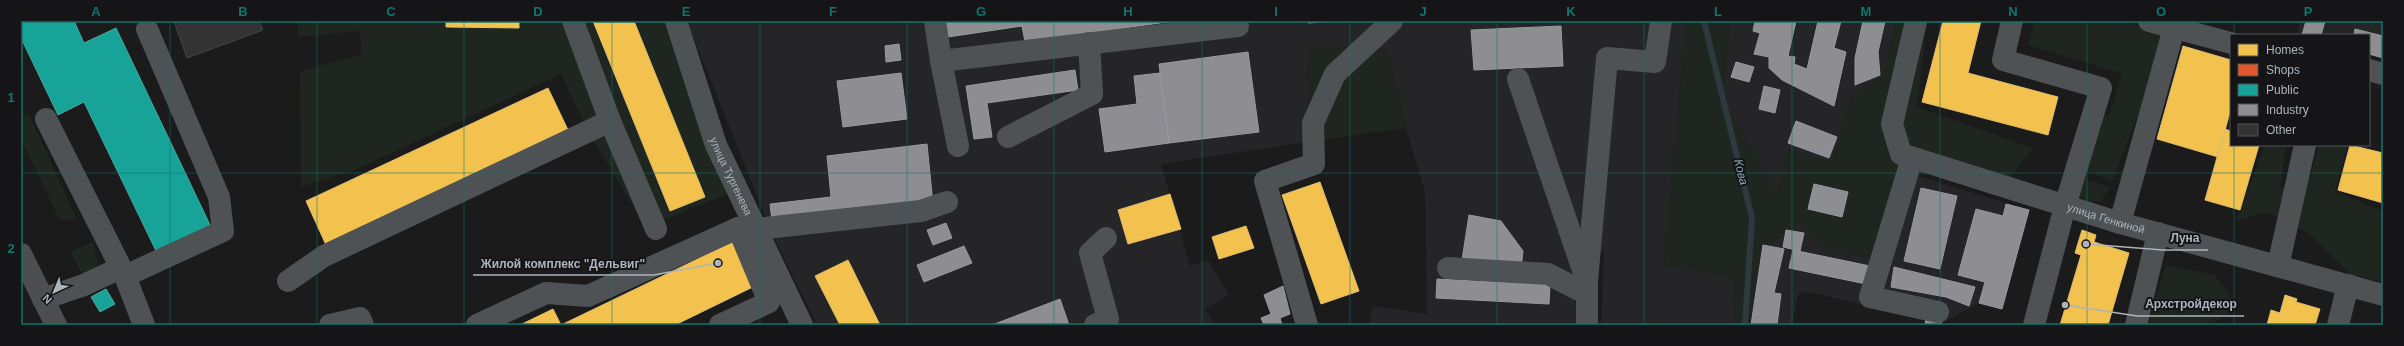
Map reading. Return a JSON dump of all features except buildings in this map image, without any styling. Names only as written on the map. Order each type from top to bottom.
[{"type":"main road","points":[[21,254],[56,325]]},
{"type":"street","points":[[573,21],[610,121],[656,229]]},
{"type":"street","name":"улица Тургенева","points":[[676,21],[716,145],[747,228],[799,324]]},
{"type":"street","points":[[935,21],[941,61],[958,146]]},
{"type":"street","points":[[1307,325],[1265,181],[1314,164],[1314,123],[1335,74],[1392,21]]},
{"type":"street","points":[[1587,325],[1587,288],[1607,58],[1655,62],[1661,21]]},
{"type":"street","points":[[1916,21],[1892,124],[1906,156],[1870,297],[1938,312]]},
{"type":"street","points":[[2012,21],[2003,60],[2101,88],[2065,206],[2034,325]]},
{"type":"street","points":[[2149,21],[2175,24],[2230,43]]},
{"type":"street","points":[[941,61],[1233,24]]},
{"type":"street","points":[[2120,223],[2175,24]]},
{"type":"street","points":[[43,299],[122,272],[223,231],[219,197],[147,28]]},
{"type":"street","points":[[1008,137],[1092,94],[1089,43]]},
{"type":"street","points":[[2370,70],[2383,74]]},
{"type":"street","points":[[1518,79],[1587,288]]},
{"type":"street","points":[[46,119],[122,272],[144,325]]},
{"type":"street","points":[[288,281],[324,256],[610,121]]},
{"type":"street","points":[[2278,266],[2305,146]]},
{"type":"street","name":"улица Генкиной","points":[[1906,156],[2120,223],[2383,295]]},
{"type":"street","points":[[477,325],[546,293],[588,296],[747,228],[921,211],[947,202]]},
{"type":"street","points":[[720,325],[769,302],[747,228]]},
{"type":"street","points":[[2136,325],[2158,233]]},
{"type":"street","points":[[1095,325],[1108,319],[1090,253],[1106,238]]},
{"type":"street","points":[[1448,268],[1548,274],[1587,288]]},
{"type":"street","points":[[2338,325],[2348,285]]},
{"type":"street","points":[[330,325],[360,318],[363,325]]},
{"type":"shaded area","points":[[297,21],[664,21],[727,194],[646,227],[591,137],[561,74],[357,169],[301,187],[300,71],[362,55],[360,31],[299,37]]},
{"type":"shaded area","points":[[687,21],[1686,21],[1664,265],[1734,277],[1735,325],[1601,325],[1604,254],[1576,234],[1566,232],[1578,325],[1369,325],[1373,306],[1427,314],[1425,192],[1406,128],[1387,50],[1308,48],[1306,142],[1161,164],[1190,266],[1208,260],[1229,295],[1205,309],[1216,325],[817,325],[773,236]]},
{"type":"shaded area","points":[[1686,21],[1730,21],[1723,100],[1769,174],[1768,189],[1778,190],[1787,150],[1832,162],[1850,98],[1883,76],[1895,21],[1927,21],[1917,107],[2033,148],[2000,191],[1923,173],[1893,193],[1872,259],[1823,248],[1799,224],[1762,250],[1751,325],[1735,325],[1734,277],[1664,265]]},
{"type":"shaded area","points":[[1730,21],[1904,21],[1892,168],[2029,210],[2002,309],[1979,303],[1942,323],[1804,291],[1798,295],[1792,325],[1751,325],[1763,245],[1722,100]]},
{"type":"shaded area","points":[[2036,21],[2126,21],[2169,38],[2112,181],[2077,167],[2092,112],[2109,116],[2122,74],[2028,45]]},
{"type":"shaded area","points":[[2300,21],[2383,21],[2383,58],[2370,54],[2370,34],[2296,34]]},
{"type":"shaded area","points":[[1308,48],[1387,50],[1406,128],[1306,142]]},
{"type":"shaded area","points":[[29,114],[77,220],[59,219],[21,138],[21,115]]},
{"type":"shaded area","points":[[2265,146],[2286,146],[2280,189],[2311,176],[2319,146],[2347,146],[2335,192],[2383,211],[2383,282],[2350,274],[2311,235],[2268,212],[2236,221]]},
{"type":"shaded area","points":[[2075,177],[2110,187],[2101,201],[2087,201],[2077,195]]},
{"type":"shaded area","points":[[93,242],[100,275],[85,280],[70,252]]},
{"type":"shaded area","points":[[2166,265],[2215,275],[2238,307],[2210,325],[2148,325]]},
{"type":"waterway","name":"Кова","points":[[1704,21],[1752,218],[1745,325]]},
{"type":"place","name":"Луна","points":[[2086,244]]},
{"type":"place","name":"Жилой комплекс \"Дельвиг\"","points":[[718,263]]},
{"type":"place","name":"Архстройдекор","points":[[2065,305]]}]
